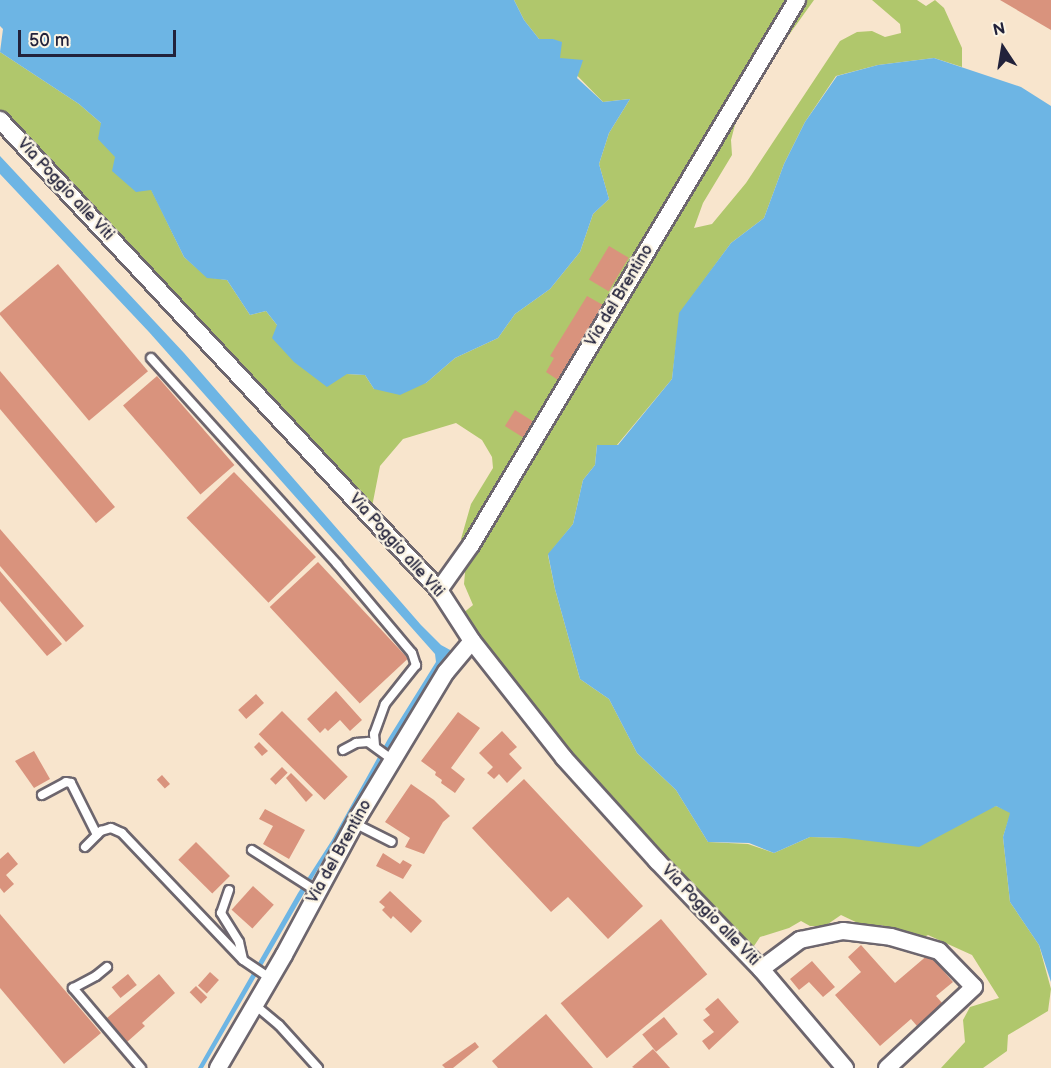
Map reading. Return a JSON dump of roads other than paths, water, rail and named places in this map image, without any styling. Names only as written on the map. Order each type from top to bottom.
[{"type":"street","name":"Via del Brentino","points":[[439,591],[471,544],[797,0]]},
{"type":"street","name":"Via Poggio alle Viti","points":[[0,120],[439,591],[472,641],[564,758],[657,861],[761,969],[845,1068]]},
{"type":"street","name":"Via del Brentino","points":[[218,1068],[318,892],[354,823],[446,672],[472,641]]},
{"type":"street","points":[[761,969],[800,940],[843,931],[891,937],[939,951],[974,987],[887,1068]]},
{"type":"lane","points":[[151,358],[337,564],[412,653],[416,665],[385,704],[374,734],[375,746]]},
{"type":"lane","points":[[344,750],[356,743],[368,742],[393,760]]},
{"type":"lane","points":[[42,795],[66,782],[71,783],[97,835]]},
{"type":"lane","points":[[354,823],[393,842]]},
{"type":"lane","points":[[85,847],[97,835],[111,828],[123,833],[243,960],[270,978]]},
{"type":"lane","points":[[252,850],[318,892]]},
{"type":"lane","points":[[229,890],[221,914],[239,942],[243,960]]},
{"type":"lane","points":[[107,967],[96,976],[73,988],[141,1068]]},
{"type":"lane","points":[[255,1005],[279,1025],[318,1068]]},
{"type":"water","points":[[0,0],[514,0],[524,20],[539,39],[553,39],[562,42],[560,58],[583,60],[577,78],[603,102],[630,99],[609,133],[599,164],[609,199],[593,214],[580,252],[550,289],[515,314],[498,338],[455,358],[426,383],[400,395],[374,389],[365,375],[347,374],[327,387],[294,362],[272,338],[277,325],[266,311],[250,315],[227,280],[207,278],[184,257],[151,190],[136,192],[112,171],[115,157],[98,139],[101,123],[79,104],[0,52],[3,29],[0,26]]},
{"type":"water","points":[[934,58],[1021,87],[1051,106],[1051,982],[1039,945],[1010,902],[1003,837],[1010,813],[996,806],[919,847],[845,838],[810,837],[774,853],[749,843],[708,842],[676,790],[637,753],[609,699],[580,679],[555,589],[548,554],[573,524],[583,480],[595,465],[597,445],[618,445],[672,379],[679,313],[731,243],[764,218],[784,164],[805,122],[837,76],[878,65]]},
{"type":"water","points":[[0,156],[184,353],[421,625],[441,645],[452,651],[363,791],[203,1068],[198,1068],[298,893],[332,840],[388,739],[436,662],[435,654],[149,332],[0,174]]}]
